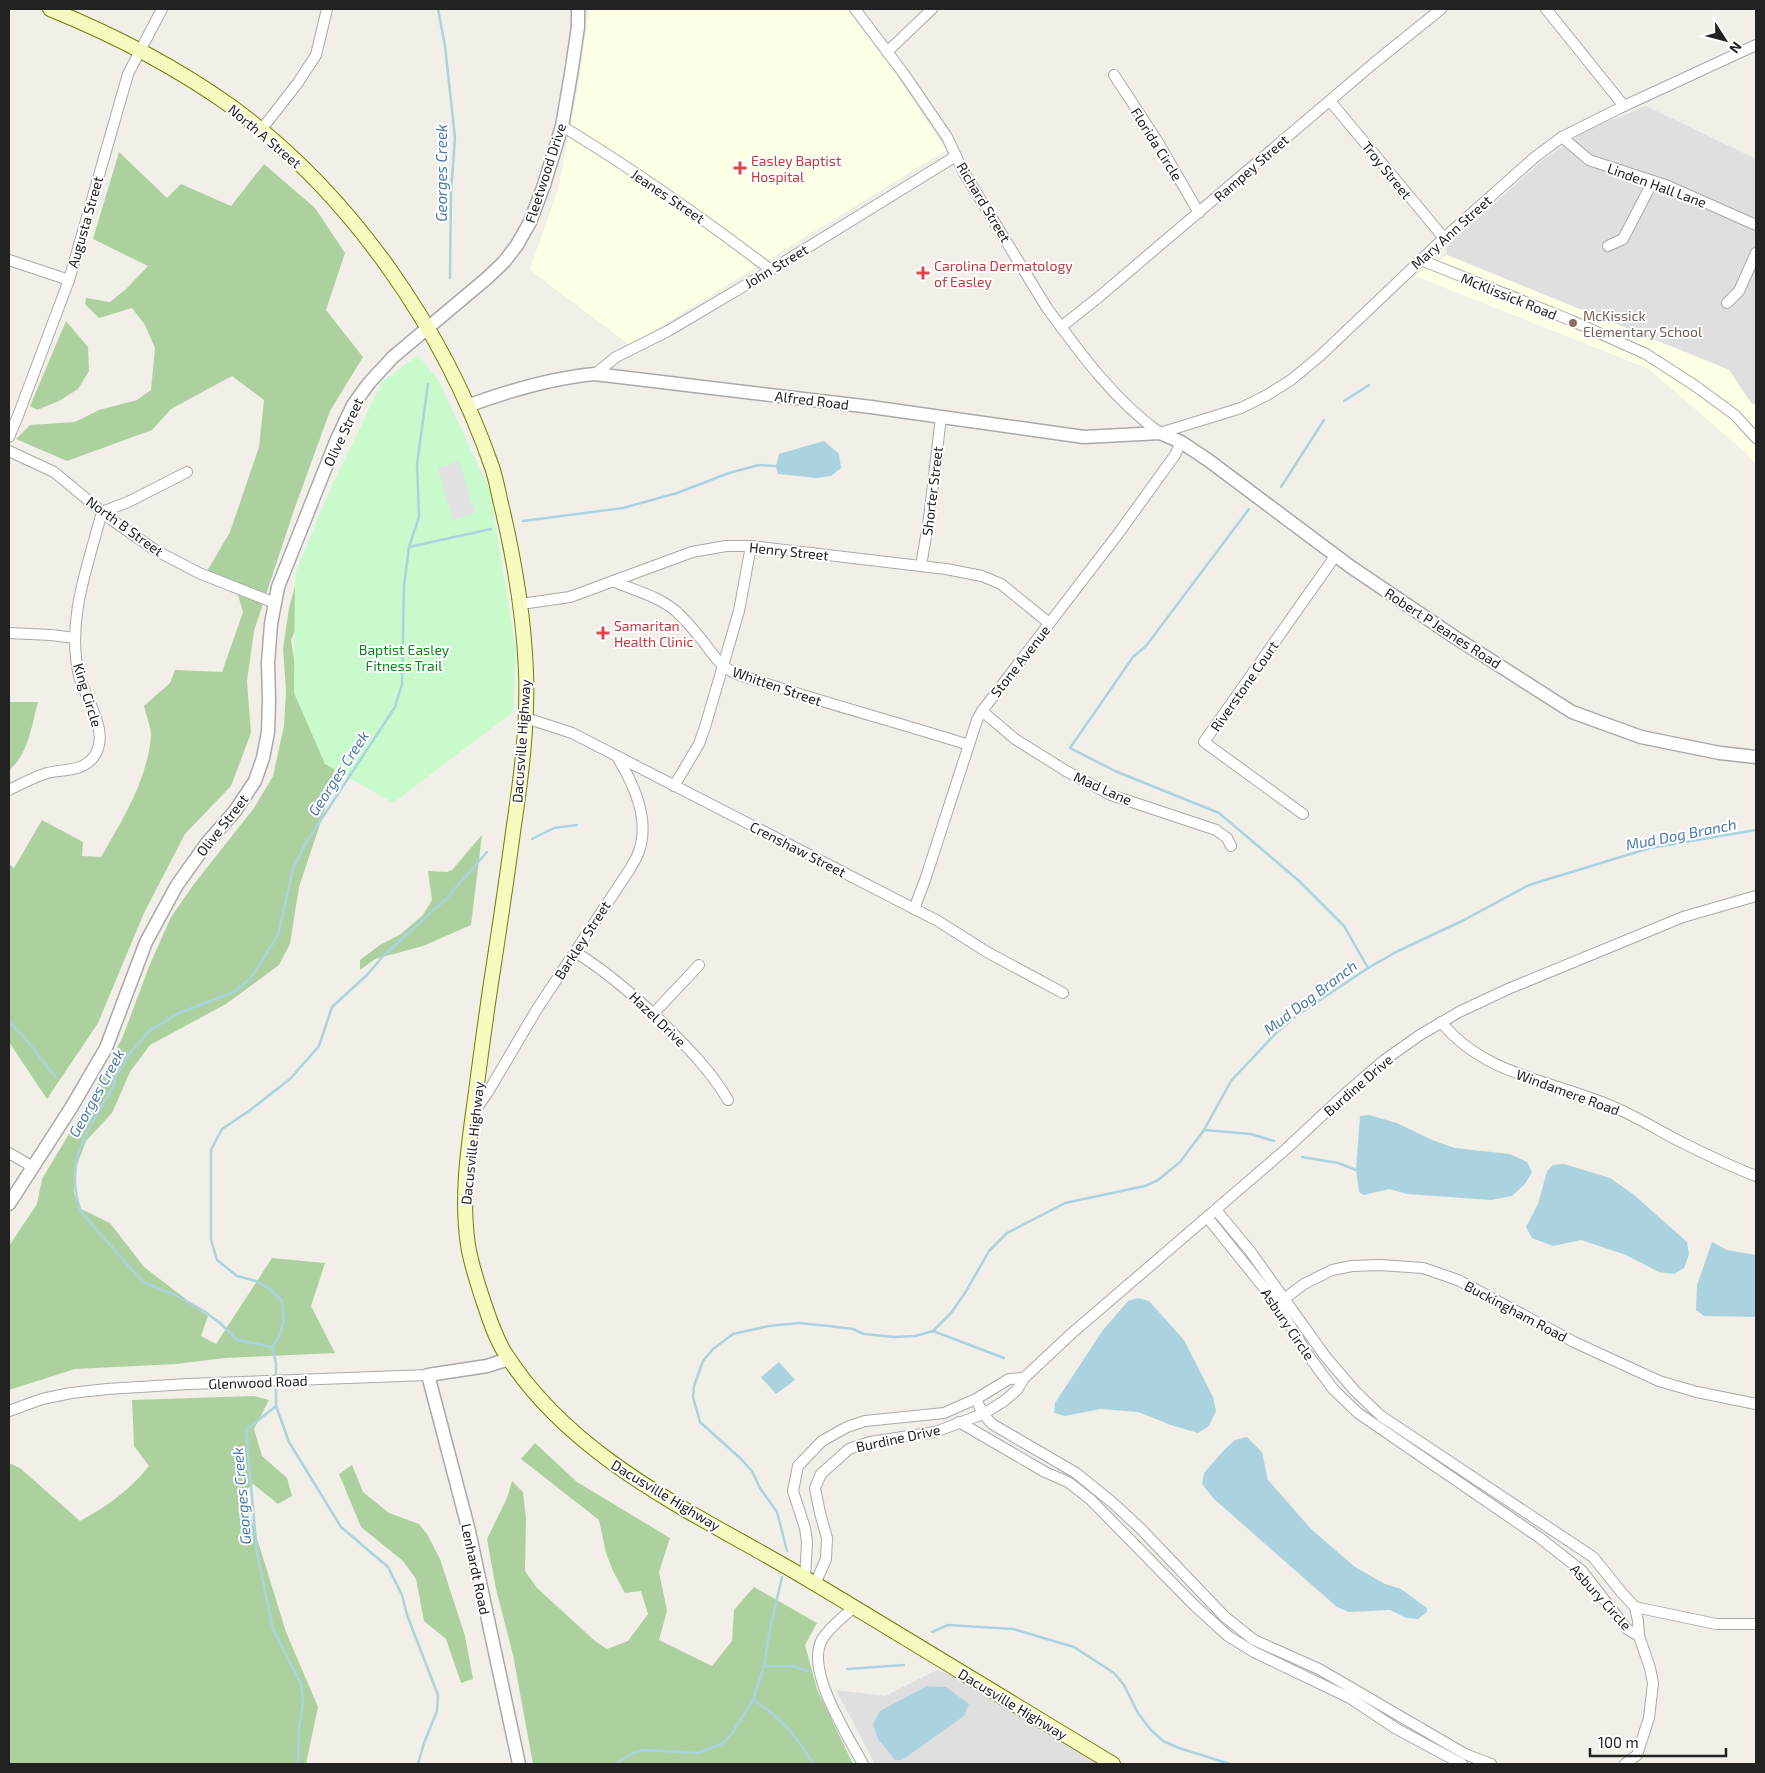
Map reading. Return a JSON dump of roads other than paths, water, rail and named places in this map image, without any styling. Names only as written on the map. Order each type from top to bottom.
[{"type":"main road","name":"North A Street","points":[[50,9],[140,50],[183,75],[231,107],[261,130],[315,178],[344,211],[378,254],[428,327]]},
{"type":"main road","name":"Dacusville Highway","points":[[428,327],[467,406],[493,471],[508,535],[520,604],[526,676],[526,718],[520,781],[472,1114],[465,1211],[468,1244],[475,1276],[502,1347],[509,1359],[558,1419],[601,1456],[687,1510],[810,1581],[1113,1764]]},
{"type":"street","name":"Augusta Street","points":[[9,437],[69,280],[128,74],[162,9]]},
{"type":"street","points":[[261,130],[298,84],[316,55],[327,9]]},
{"type":"street","name":"Fleetwood Drive","points":[[428,327],[486,279],[517,245],[530,222],[544,185],[562,126],[578,27],[578,9]]},
{"type":"street","name":"Richard Street","points":[[855,9],[946,137],[1047,308],[1091,366],[1141,419],[1160,433]]},
{"type":"street","points":[[887,52],[932,9]]},
{"type":"street","name":"Rampey Street","points":[[1061,327],[1374,63],[1441,9]]},
{"type":"street","points":[[1546,9],[1624,106]]},
{"type":"street","name":"Mary Ann Street","points":[[1160,433],[1241,408],[1267,396],[1290,380],[1320,356],[1444,238],[1534,157],[1562,137],[1756,45]]},
{"type":"street","name":"Florida Circle","points":[[1114,75],[1156,140],[1198,213]]},
{"type":"street","name":"Troy Street","points":[[1330,101],[1444,238]]},
{"type":"street","name":"Jeanes Street","points":[[562,126],[691,211],[771,270]]},
{"type":"street","name":"Linden Hall Lane","points":[[1562,137],[1589,160],[1668,186],[1756,225]]},
{"type":"street","name":"John Street","points":[[595,374],[616,357],[668,331],[956,156]]},
{"type":"street","points":[[1608,246],[1623,239],[1653,181]]},
{"type":"street","points":[[1726,303],[1739,291],[1756,252]]},
{"type":"street","points":[[9,260],[69,280]]},
{"type":"street","name":"McKlissick Road","points":[[1421,260],[1589,328],[1646,354],[1694,385],[1735,416],[1752,431],[1756,438]]},
{"type":"street","name":"Olive Street","points":[[9,1204],[71,1108],[106,1048],[146,942],[177,885],[207,843],[235,811],[255,781],[263,758],[268,732],[268,663],[271,624],[278,587],[337,439],[353,405],[369,383],[393,357],[428,327]]},
{"type":"street","name":"Alfred Road","points":[[467,406],[499,395],[570,376],[595,374],[941,417],[1084,437],[1160,433]]},
{"type":"street","name":"Shorter Street","points":[[921,566],[929,518],[941,417]]},
{"type":"street","name":"Robert P Jeanes Road","points":[[1160,433],[1181,442],[1208,460],[1336,555],[1456,638],[1572,712],[1641,738],[1720,753],[1756,757]]},
{"type":"street","name":"Stone Avenue","points":[[914,909],[982,711],[1123,526],[1174,455],[1181,442]]},
{"type":"street","name":"North B Street","points":[[9,451],[54,472],[102,512],[156,550],[200,573],[275,603]]},
{"type":"street","points":[[102,512],[128,502],[187,472]]},
{"type":"street","name":"King Circle","points":[[9,790],[47,773],[82,767],[95,754],[100,736],[93,709],[80,676],[76,653],[76,638],[80,591],[102,512]]},
{"type":"street","name":"Henry Street","points":[[520,604],[570,597],[692,552],[726,546],[750,546],[955,570],[1001,584],[1049,623]]},
{"type":"street","points":[[674,786],[698,744],[723,666],[739,611],[750,546]]},
{"type":"street","name":"Riverstone Court","points":[[1303,814],[1204,742],[1336,555]]},
{"type":"street","name":"Whitten Street","points":[[613,582],[658,599],[677,613],[702,640],[714,658],[734,673],[969,745]]},
{"type":"street","points":[[9,633],[76,638]]},
{"type":"street","name":"Mad Lane","points":[[982,711],[1014,739],[1095,788],[1216,830],[1227,838],[1231,846]]},
{"type":"street","name":"Crenshaw Street","points":[[526,718],[572,733],[938,921],[987,952],[1063,993]]},
{"type":"street","name":"Barkley Street","points":[[472,1114],[488,1092],[537,1009],[630,869],[639,852],[643,831],[640,806],[630,778],[617,757]]},
{"type":"street","name":"Burdine Drive","points":[[810,1581],[826,1559],[827,1538],[815,1488],[821,1474],[849,1449],[870,1442],[935,1432],[983,1414],[1004,1401],[1017,1390],[1024,1378],[1285,1150],[1344,1094],[1383,1061],[1441,1022],[1508,989],[1683,917],[1756,896]]},
{"type":"street","name":"Hazel Drive","points":[[575,952],[617,981],[653,1014],[693,1053],[718,1083],[728,1100]]},
{"type":"street","points":[[653,1014],[699,965]]},
{"type":"street","name":"Windamere Road","points":[[1441,1022],[1454,1037],[1475,1054],[1524,1077],[1616,1108],[1715,1159],[1756,1176]]},
{"type":"street","points":[[9,1153],[33,1168]]},
{"type":"street","name":"Asbury Circle","points":[[1216,1210],[1250,1251],[1308,1355],[1333,1389],[1358,1413],[1378,1420],[1426,1445],[1593,1557],[1622,1594],[1635,1607],[1639,1636],[1650,1668],[1653,1684],[1649,1718],[1636,1755],[1625,1764]]},
{"type":"street","name":"Asbury Circle","points":[[1207,1217],[1378,1420],[1419,1455],[1540,1538],[1582,1571],[1627,1629],[1639,1636]]},
{"type":"street","name":"Buckingham Road","points":[[1280,1302],[1304,1284],[1332,1270],[1352,1266],[1380,1265],[1423,1268],[1458,1280],[1574,1342],[1660,1381],[1697,1392],[1756,1404]]},
{"type":"street","name":"Glenwood Road","points":[[9,1411],[42,1399],[107,1389],[428,1375],[488,1366],[509,1359]]},
{"type":"street","name":"Lenhardt Road","points":[[428,1375],[469,1531],[519,1764]]},
{"type":"street","name":"Burdine Drive","points":[[810,1581],[805,1528],[793,1491],[798,1466],[822,1441],[848,1427],[865,1421],[944,1413],[976,1399],[1008,1379],[1024,1378]]},
{"type":"street","points":[[976,1399],[983,1414],[992,1424],[1076,1472],[1117,1506],[1222,1614],[1254,1640],[1308,1664],[1446,1742],[1462,1760]]},
{"type":"street","points":[[959,1422],[1045,1472],[1068,1482],[1090,1499],[1177,1588],[1228,1636],[1271,1660],[1350,1698],[1395,1728],[1439,1753],[1462,1760],[1491,1764]]},
{"type":"street","points":[[1419,1455],[1426,1445]]},
{"type":"street","points":[[1068,1482],[1076,1472]]},
{"type":"street","points":[[1107,1516],[1117,1506]]},
{"type":"street","points":[[1540,1538],[1548,1527]]},
{"type":"street","points":[[1177,1588],[1188,1578]]},
{"type":"street","points":[[1635,1607],[1716,1624],[1756,1624]]},
{"type":"street","points":[[853,1608],[823,1637],[818,1647],[817,1661],[823,1687],[863,1764]]},
{"type":"street","points":[[1213,1623],[1222,1614]]},
{"type":"street","points":[[1271,1660],[1276,1649]]},
{"type":"street","points":[[1303,1675],[1308,1664]]},
{"type":"street","points":[[1395,1728],[1401,1717]]},
{"type":"street","points":[[1439,1753],[1446,1742]]},
{"type":"water","points":[[824,441],[839,454],[841,468],[831,476],[816,478],[778,474],[776,466],[779,454]]},
{"type":"water","points":[[1369,1115],[1397,1123],[1432,1140],[1455,1148],[1510,1154],[1527,1162],[1532,1172],[1525,1184],[1512,1196],[1491,1200],[1407,1194],[1389,1189],[1364,1195],[1359,1192],[1356,1170],[1360,1116]]},
{"type":"water","points":[[1564,1164],[1610,1178],[1633,1194],[1687,1242],[1689,1254],[1684,1268],[1674,1274],[1659,1272],[1626,1255],[1581,1240],[1553,1246],[1532,1238],[1526,1227],[1538,1204],[1547,1171],[1553,1165]]},
{"type":"water","points":[[1712,1242],[1727,1250],[1756,1255],[1756,1317],[1704,1316],[1696,1310],[1697,1285]]},
{"type":"water","points":[[1138,1298],[1149,1301],[1184,1340],[1213,1397],[1216,1411],[1209,1426],[1198,1433],[1138,1412],[1100,1409],[1065,1416],[1054,1413],[1055,1403],[1103,1330],[1128,1301]]},
{"type":"water","points":[[779,1362],[795,1380],[776,1394],[761,1377]]},
{"type":"water","points":[[1247,1437],[1262,1452],[1268,1480],[1311,1529],[1355,1567],[1385,1584],[1401,1589],[1427,1608],[1427,1612],[1418,1619],[1406,1618],[1390,1610],[1349,1612],[1337,1607],[1214,1499],[1202,1484],[1204,1473],[1235,1440]]},
{"type":"water","points":[[927,1686],[946,1687],[969,1704],[964,1716],[902,1760],[895,1760],[878,1739],[873,1724],[880,1711]]},
{"type":"waterway","name":"Georges Creek","points":[[438,9],[445,46],[455,138],[451,192],[450,278]]},
{"type":"waterway","name":"Georges Creek","points":[[272,1347],[237,1340],[220,1323],[204,1311],[177,1296],[143,1282],[81,1212],[76,1193],[75,1176],[77,1161],[87,1132],[113,1087],[116,1076],[130,1053],[149,1031],[179,1013],[234,992],[251,978],[278,935],[293,869],[307,841],[395,707],[402,684],[404,586],[409,547],[419,517],[417,464],[428,384]]},
{"type":"waterway","points":[[1344,401],[1369,385]]},
{"type":"waterway","points":[[1281,487],[1324,420]]},
{"type":"waterway","points":[[523,521],[623,508],[677,493],[729,473],[759,465],[776,466]]},
{"type":"waterway","points":[[1249,509],[1146,646],[1133,657],[1070,748],[1115,771],[1219,813],[1298,880],[1344,926],[1368,968]]},
{"type":"waterway","points":[[409,547],[491,529]]},
{"type":"waterway","points":[[532,839],[554,828],[577,825]]},
{"type":"waterway","name":"Mud Dog Branch","points":[[787,1551],[777,1512],[760,1488],[752,1471],[700,1422],[693,1397],[694,1386],[703,1361],[713,1349],[733,1334],[769,1326],[799,1323],[853,1329],[864,1334],[894,1337],[915,1336],[933,1331],[951,1313],[989,1251],[1007,1233],[1065,1203],[1145,1186],[1158,1180],[1180,1162],[1204,1130],[1231,1081],[1277,1032],[1296,1016],[1368,968],[1529,885],[1650,848],[1756,830]]},
{"type":"waterway","points":[[272,1347],[279,1337],[284,1321],[282,1301],[270,1289],[256,1281],[237,1276],[217,1260],[211,1240],[211,1150],[222,1129],[290,1079],[319,1046],[332,1007],[367,975],[384,955],[446,899],[487,852]]},
{"type":"waterway","points":[[9,1021],[56,1078]]},
{"type":"waterway","points":[[1204,1130],[1251,1134],[1274,1141]]},
{"type":"waterway","points":[[1302,1157],[1338,1163],[1356,1170]]},
{"type":"waterway","points":[[933,1331],[1004,1358]]},
{"type":"waterway","name":"Georges Creek","points":[[272,1347],[276,1363],[276,1378]]},
{"type":"waterway","points":[[276,1383],[276,1406],[289,1442],[341,1527],[388,1567],[402,1595],[407,1615],[438,1695],[437,1711],[418,1764]]},
{"type":"waterway","name":"Georges Creek","points":[[276,1406],[246,1430],[257,1553],[273,1629],[301,1684],[303,1703],[299,1728],[298,1764]]},
{"type":"waterway","name":"Mud Dog Branch","points":[[615,1764],[633,1753],[643,1750],[699,1753],[723,1743],[733,1732],[753,1700],[764,1666],[782,1577]]},
{"type":"waterway","points":[[932,1632],[948,1625],[1013,1629],[1074,1647],[1114,1673],[1124,1685],[1138,1713],[1150,1729],[1163,1741],[1230,1764]]},
{"type":"waterway","points":[[847,1669],[904,1665]]},
{"type":"waterway","points":[[764,1666],[791,1666],[808,1671]]},
{"type":"waterway","points":[[753,1700],[787,1728],[813,1764]]},
{"type":"place","name":"Easley Baptist Hospital","points":[[740,168]]},
{"type":"place","name":"Carolina Dermatology of Easley","points":[[923,273]]},
{"type":"place","name":"McKissick Elementary School","points":[[1573,323]]},
{"type":"place","name":"Samaritan Health Clinic","points":[[603,633]]},
{"type":"park label","name":"Baptist Easley Fitness Trail","points":[[404,658]]}]
